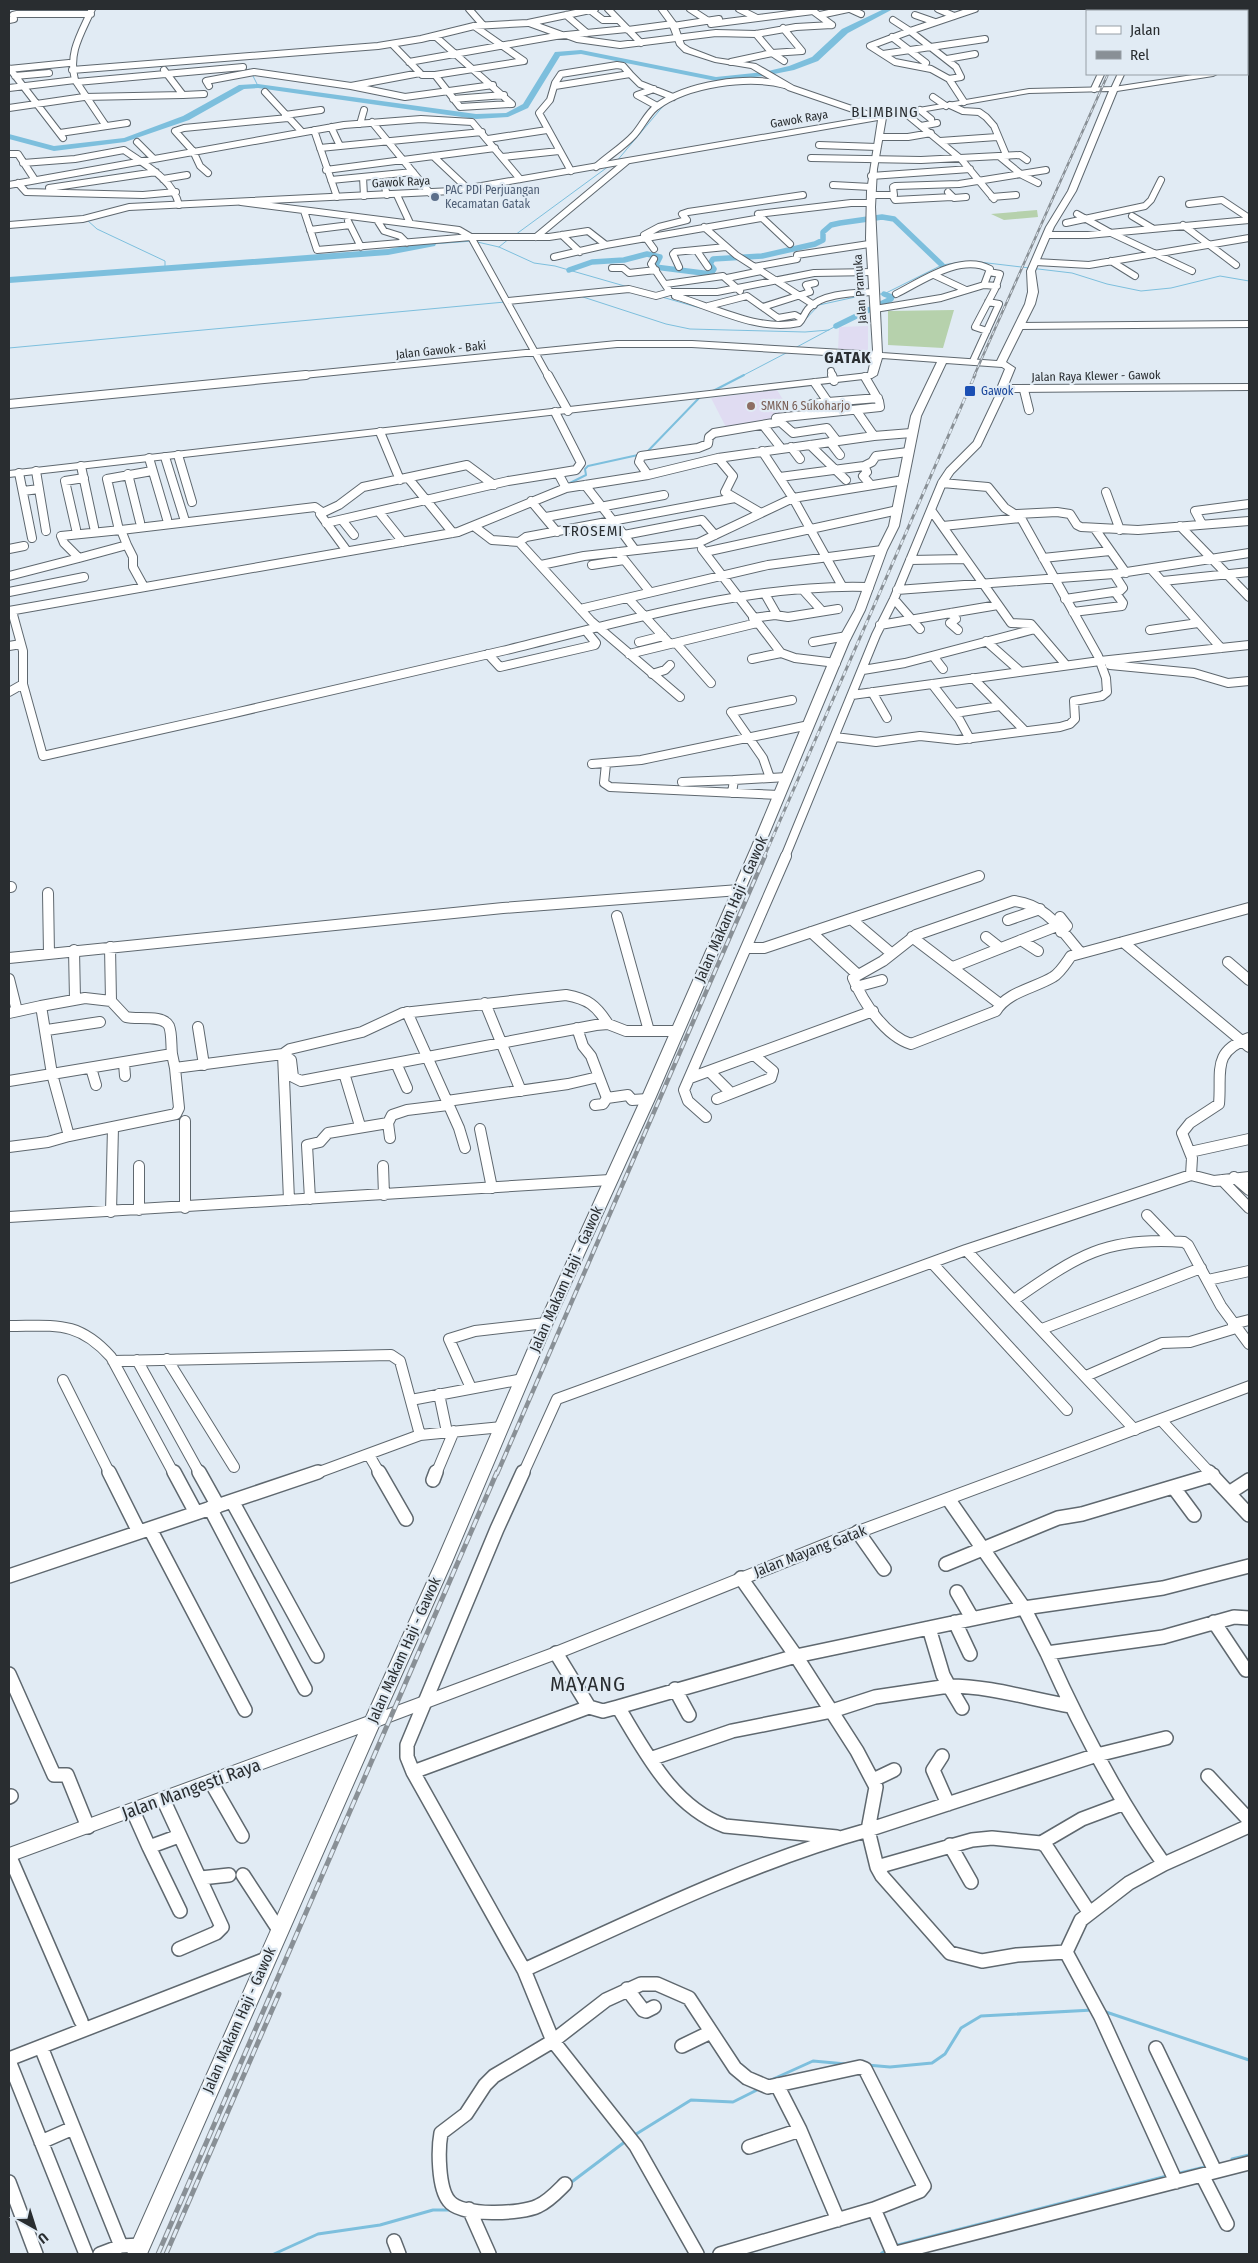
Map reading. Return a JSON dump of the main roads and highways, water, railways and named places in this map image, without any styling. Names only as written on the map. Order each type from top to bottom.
[{"type":"waterway","points":[[9,136],[54,149],[125,140],[186,118],[242,87],[258,86],[456,115],[498,117],[508,115],[525,106],[532,98],[558,54],[581,52],[716,79],[764,74],[791,68],[815,59],[845,31],[889,9]]},
{"type":"waterway","points":[[249,69],[248,72],[252,74],[258,86]]},
{"type":"waterway","points":[[616,162],[664,105]]},
{"type":"waterway","points":[[515,235],[609,166]]},
{"type":"waterway","points":[[569,270],[592,262],[624,260],[647,254],[660,257],[655,267],[711,274],[714,269],[710,264],[713,259],[762,256],[815,244],[823,240],[823,232],[831,225],[882,217],[894,219],[942,265]]},
{"type":"waterway","points":[[87,220],[97,229],[165,261],[165,268]]},
{"type":"waterway","points":[[499,247],[510,238]]},
{"type":"waterway","points":[[432,244],[473,241],[499,247]]},
{"type":"waterway","points":[[9,280],[388,252],[432,244]]},
{"type":"waterway","points":[[499,247],[534,263],[555,266],[628,287]]},
{"type":"waterway","points":[[878,294],[884,294],[942,265],[963,262]]},
{"type":"waterway","points":[[979,262],[1072,273],[1107,284],[1141,291],[1171,288],[1220,276],[1249,281]]},
{"type":"waterway","points":[[836,326],[891,299],[892,297],[884,294]]},
{"type":"waterway","points":[[580,296],[666,324],[690,329],[805,332],[828,330]]},
{"type":"waterway","points":[[802,323],[819,305],[860,296]]},
{"type":"waterway","points":[[662,297],[700,308]]},
{"type":"waterway","points":[[9,348],[505,302]]},
{"type":"waterway","points":[[783,328],[797,326]]},
{"type":"waterway","points":[[828,330],[836,326]]},
{"type":"waterway","points":[[795,348],[828,330]]},
{"type":"waterway","points":[[742,376],[788,352]]},
{"type":"waterway","points":[[711,392],[744,375]]},
{"type":"waterway","points":[[646,453],[701,396]]},
{"type":"waterway","points":[[568,484],[586,475],[585,469],[588,466],[638,455]]},
{"type":"waterway","points":[[867,2065],[890,2067],[932,2063],[945,2054],[961,2028],[981,2016],[1093,2010]]},
{"type":"waterway","points":[[1103,2011],[1249,2060]]},
{"type":"waterway","points":[[771,2080],[813,2061],[846,2064]]},
{"type":"waterway","points":[[633,2136],[691,2100],[733,2102],[761,2088]]},
{"type":"waterway","points":[[569,2184],[626,2141]]},
{"type":"waterway","points":[[1232,2159],[1249,2155]]},
{"type":"waterway","points":[[1180,2173],[1205,2167]]},
{"type":"waterway","points":[[894,2246],[1167,2176]]},
{"type":"waterway","points":[[274,2254],[318,2234],[380,2225],[433,2210],[453,2210]]},
{"type":"waterway","points":[[881,2254],[887,2249]]},
{"type":"railway","points":[[974,376],[1108,75]]},
{"type":"railway","points":[[764,857],[975,375]]},
{"type":"railway","points":[[497,1474],[765,856]]},
{"type":"railway","points":[[158,2254],[497,1472]]},
{"type":"railway","points":[[166,2254],[279,1994]]},
{"type":"place","name":"PAC PDI Perjuangan Kecamatan Gatak","points":[[435,197]]},
{"type":"place","name":"Gawok","points":[[970,391]]},
{"type":"place","name":"SMKN 6 Sukoharjo","points":[[751,406]]},
{"type":"district","name":"BLIMBING","points":[[885,112]]},
{"type":"district","name":"GATAK","points":[[848,357]]},
{"type":"district","name":"TROSEMI","points":[[593,531]]},
{"type":"district","name":"MAYANG","points":[[588,1684]]}]
